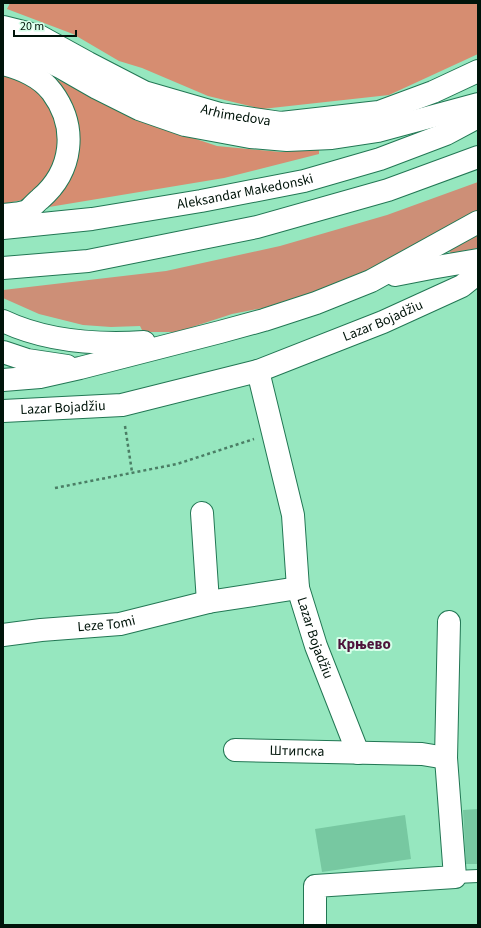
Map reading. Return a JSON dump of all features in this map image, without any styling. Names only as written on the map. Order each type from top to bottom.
[{"type":"street","name":"Arhimedova","points":[[3,27],[39,36],[144,92],[220,114],[281,123],[379,112],[434,92],[478,71]]},
{"type":"street","points":[[3,45],[11,46],[36,55],[139,109],[185,125],[250,137],[286,140],[332,138],[378,131],[478,104]]},
{"type":"street","points":[[3,64],[20,69],[38,79],[52,91],[62,109],[67,125],[69,141],[67,158],[60,176],[45,194],[25,212],[3,215]]},
{"type":"street","name":"Aleksandar Makedonski","points":[[3,228],[92,219],[201,201],[304,180],[380,159],[446,134],[478,117]]},
{"type":"street","points":[[3,268],[88,261],[257,227],[388,190],[478,157]]},
{"type":"street","points":[[3,380],[40,377],[80,368],[272,318],[316,303],[371,281],[478,222]]},
{"type":"street","points":[[371,281],[431,268],[478,260]]},
{"type":"street","name":"Lazar Bojadžiu","points":[[3,411],[122,405],[258,371],[383,322],[462,286],[472,278],[478,270]]},
{"type":"street","points":[[3,321],[12,326],[33,333],[59,339],[124,343],[187,340]]},
{"type":"street","points":[[3,352],[27,360],[80,368]]},
{"type":"street","name":"Lazar Bojadžiu","points":[[258,371],[293,515],[298,588],[316,646],[358,753]]},
{"type":"street","points":[[202,513],[208,602]]},
{"type":"street","name":"Leze Tomi","points":[[3,635],[41,630],[120,624],[208,602],[298,588]]},
{"type":"street","points":[[315,925],[315,886],[455,877],[446,758],[449,622]]},
{"type":"street","name":"Штипска","points":[[235,750],[358,753]]},
{"type":"street","points":[[358,753],[422,754],[446,758]]},
{"type":"lane","points":[[455,877],[478,876]]},
{"type":"path","name":"Lazar Bojadžiu","points":[[122,405],[132,472]]},
{"type":"path","points":[[55,488],[177,464],[274,433]]},
{"type":"shaded area","points":[[10,3],[478,3],[478,54],[389,95],[262,109],[208,96],[142,68],[119,61],[73,34],[7,9]]},
{"type":"shaded area","points":[[3,74],[45,91],[63,143],[50,174],[27,199],[3,204]]},
{"type":"shaded area","points":[[56,79],[160,127],[217,146],[281,152],[319,149],[319,154],[224,178],[49,207],[78,152],[76,117],[69,98]]},
{"type":"shaded area","points":[[478,182],[478,217],[339,284],[263,308],[232,314],[177,332],[143,332],[140,326],[111,327],[83,325],[39,314],[3,298],[3,290],[166,271],[280,246],[387,215]]},
{"type":"shaded area","points":[[478,234],[478,248],[451,253],[449,251]]},
{"type":"building","points":[[478,809],[478,864],[466,864],[463,810]]},
{"type":"building","points":[[405,815],[411,859],[322,872],[315,829]]},
{"type":"district","name":"Крњево","points":[[364,644]]}]
